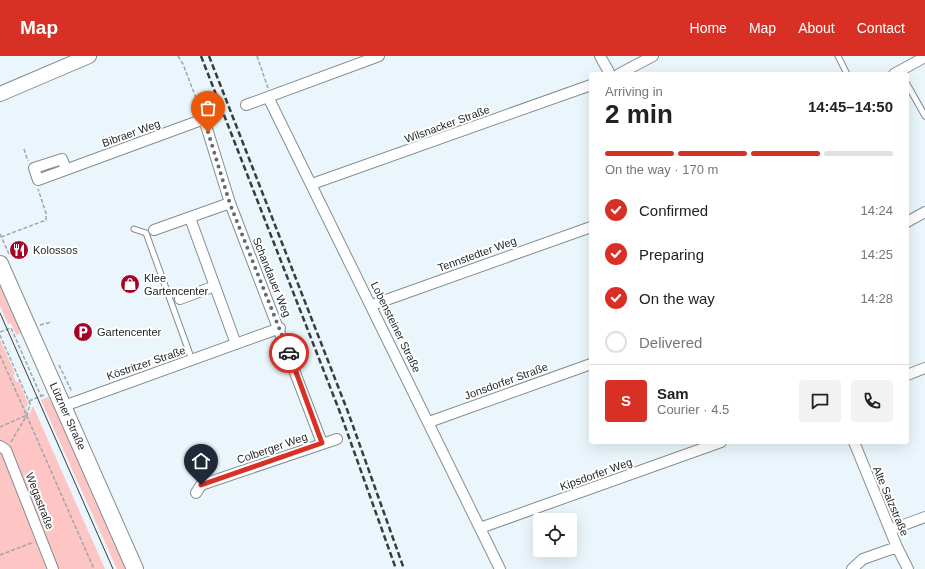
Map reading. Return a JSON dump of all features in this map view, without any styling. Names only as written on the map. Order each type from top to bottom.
[{"type":"main road","name":"Lützner Straße","points":[[0,264],[64,406],[134,569]]},
{"type":"street","points":[[0,94],[88,56]]},
{"type":"street","points":[[246,105],[379,56]]},
{"type":"street","points":[[600,56],[609,72]]},
{"type":"street","points":[[622,72],[647,57]]},
{"type":"street","points":[[900,72],[925,57]]},
{"type":"street","name":"Wilsnacker Straße","points":[[312,184],[589,86]]},
{"type":"street","name":"Lobensteiner Straße","points":[[270,96],[500,569]]},
{"type":"street","name":"Bibraer Weg","points":[[38,180],[204,120]]},
{"type":"street","name":"Schandauer Weg","points":[[204,120],[230,204],[280,328],[322,443]]},
{"type":"street","points":[[38,180],[34,168],[62,159],[66,169]]},
{"type":"street","points":[[154,230],[230,204]]},
{"type":"street","points":[[909,221],[925,212]]},
{"type":"street","points":[[190,218],[236,344]]},
{"type":"street","name":"Tennstedter Weg","points":[[372,305],[589,227]]},
{"type":"street","points":[[180,299],[215,286]]},
{"type":"street","name":"Köstritzer Straße","points":[[64,406],[280,328]]},
{"type":"street","name":"Jonsdorfer Straße","points":[[429,422],[589,365]]},
{"type":"street","points":[[909,374],[925,368]]},
{"type":"street","name":"Colberger Weg","points":[[196,493],[201,485],[337,439]]},
{"type":"street","name":"Kipsdorfer Weg","points":[[480,528],[715,444]]},
{"type":"street","name":"Alte Salzstraße","points":[[855,444],[897,547],[908,569]]},
{"type":"street","name":"Wegastraße","points":[[3,448],[53,569]]},
{"type":"street","points":[[890,530],[925,517]]},
{"type":"street","points":[[852,569],[863,559],[897,547]]},
{"type":"lane","points":[[838,56],[846,72]]},
{"type":"lane","points":[[909,88],[925,116]]},
{"type":"lane","points":[[134,229],[146,233],[192,360]]},
{"type":"path","points":[[178,56],[183,64],[204,120]]},
{"type":"path","points":[[256,56],[270,96]]},
{"type":"path","points":[[24,149],[30,166],[34,168]]},
{"type":"path","points":[[1,237],[47,218],[36,185],[38,180]]},
{"type":"path","points":[[40,326],[52,322]]},
{"type":"path","points":[[3,448],[27,415],[30,407],[29,401],[0,334],[11,328],[41,396]]},
{"type":"path","points":[[0,355],[94,569]]},
{"type":"path","points":[[29,401],[56,390]]},
{"type":"path","points":[[0,427],[27,415]]},
{"type":"path","points":[[0,555],[41,539]]},
{"type":"shaded area","points":[[0,283],[21,333],[16,335],[11,323],[8,324],[0,306]]},
{"type":"shaded area","points":[[0,339],[15,374],[13,375],[16,382],[19,381],[28,404],[26,408],[29,415],[33,406],[105,569],[0,569]]},
{"type":"shaded area","points":[[48,397],[64,422],[129,569],[117,569],[41,400]]},
{"type":"tram line","points":[[0,313],[113,569]]},
{"type":"railway","points":[[201,56],[341,415],[396,569]]},
{"type":"railway","points":[[209,56],[348,412],[404,569]]},
{"type":"way so far","points":[[208,132],[230,204],[289,353]]},
{"type":"place","name":"Kolossos","points":[[19,250]]},
{"type":"place","name":"Klee Gartencenter","points":[[130,284]]},
{"type":"place","name":"Gartencenter","points":[[83,332]]},
{"type":"route","points":[[201,485],[322,443],[289,353]]}]
